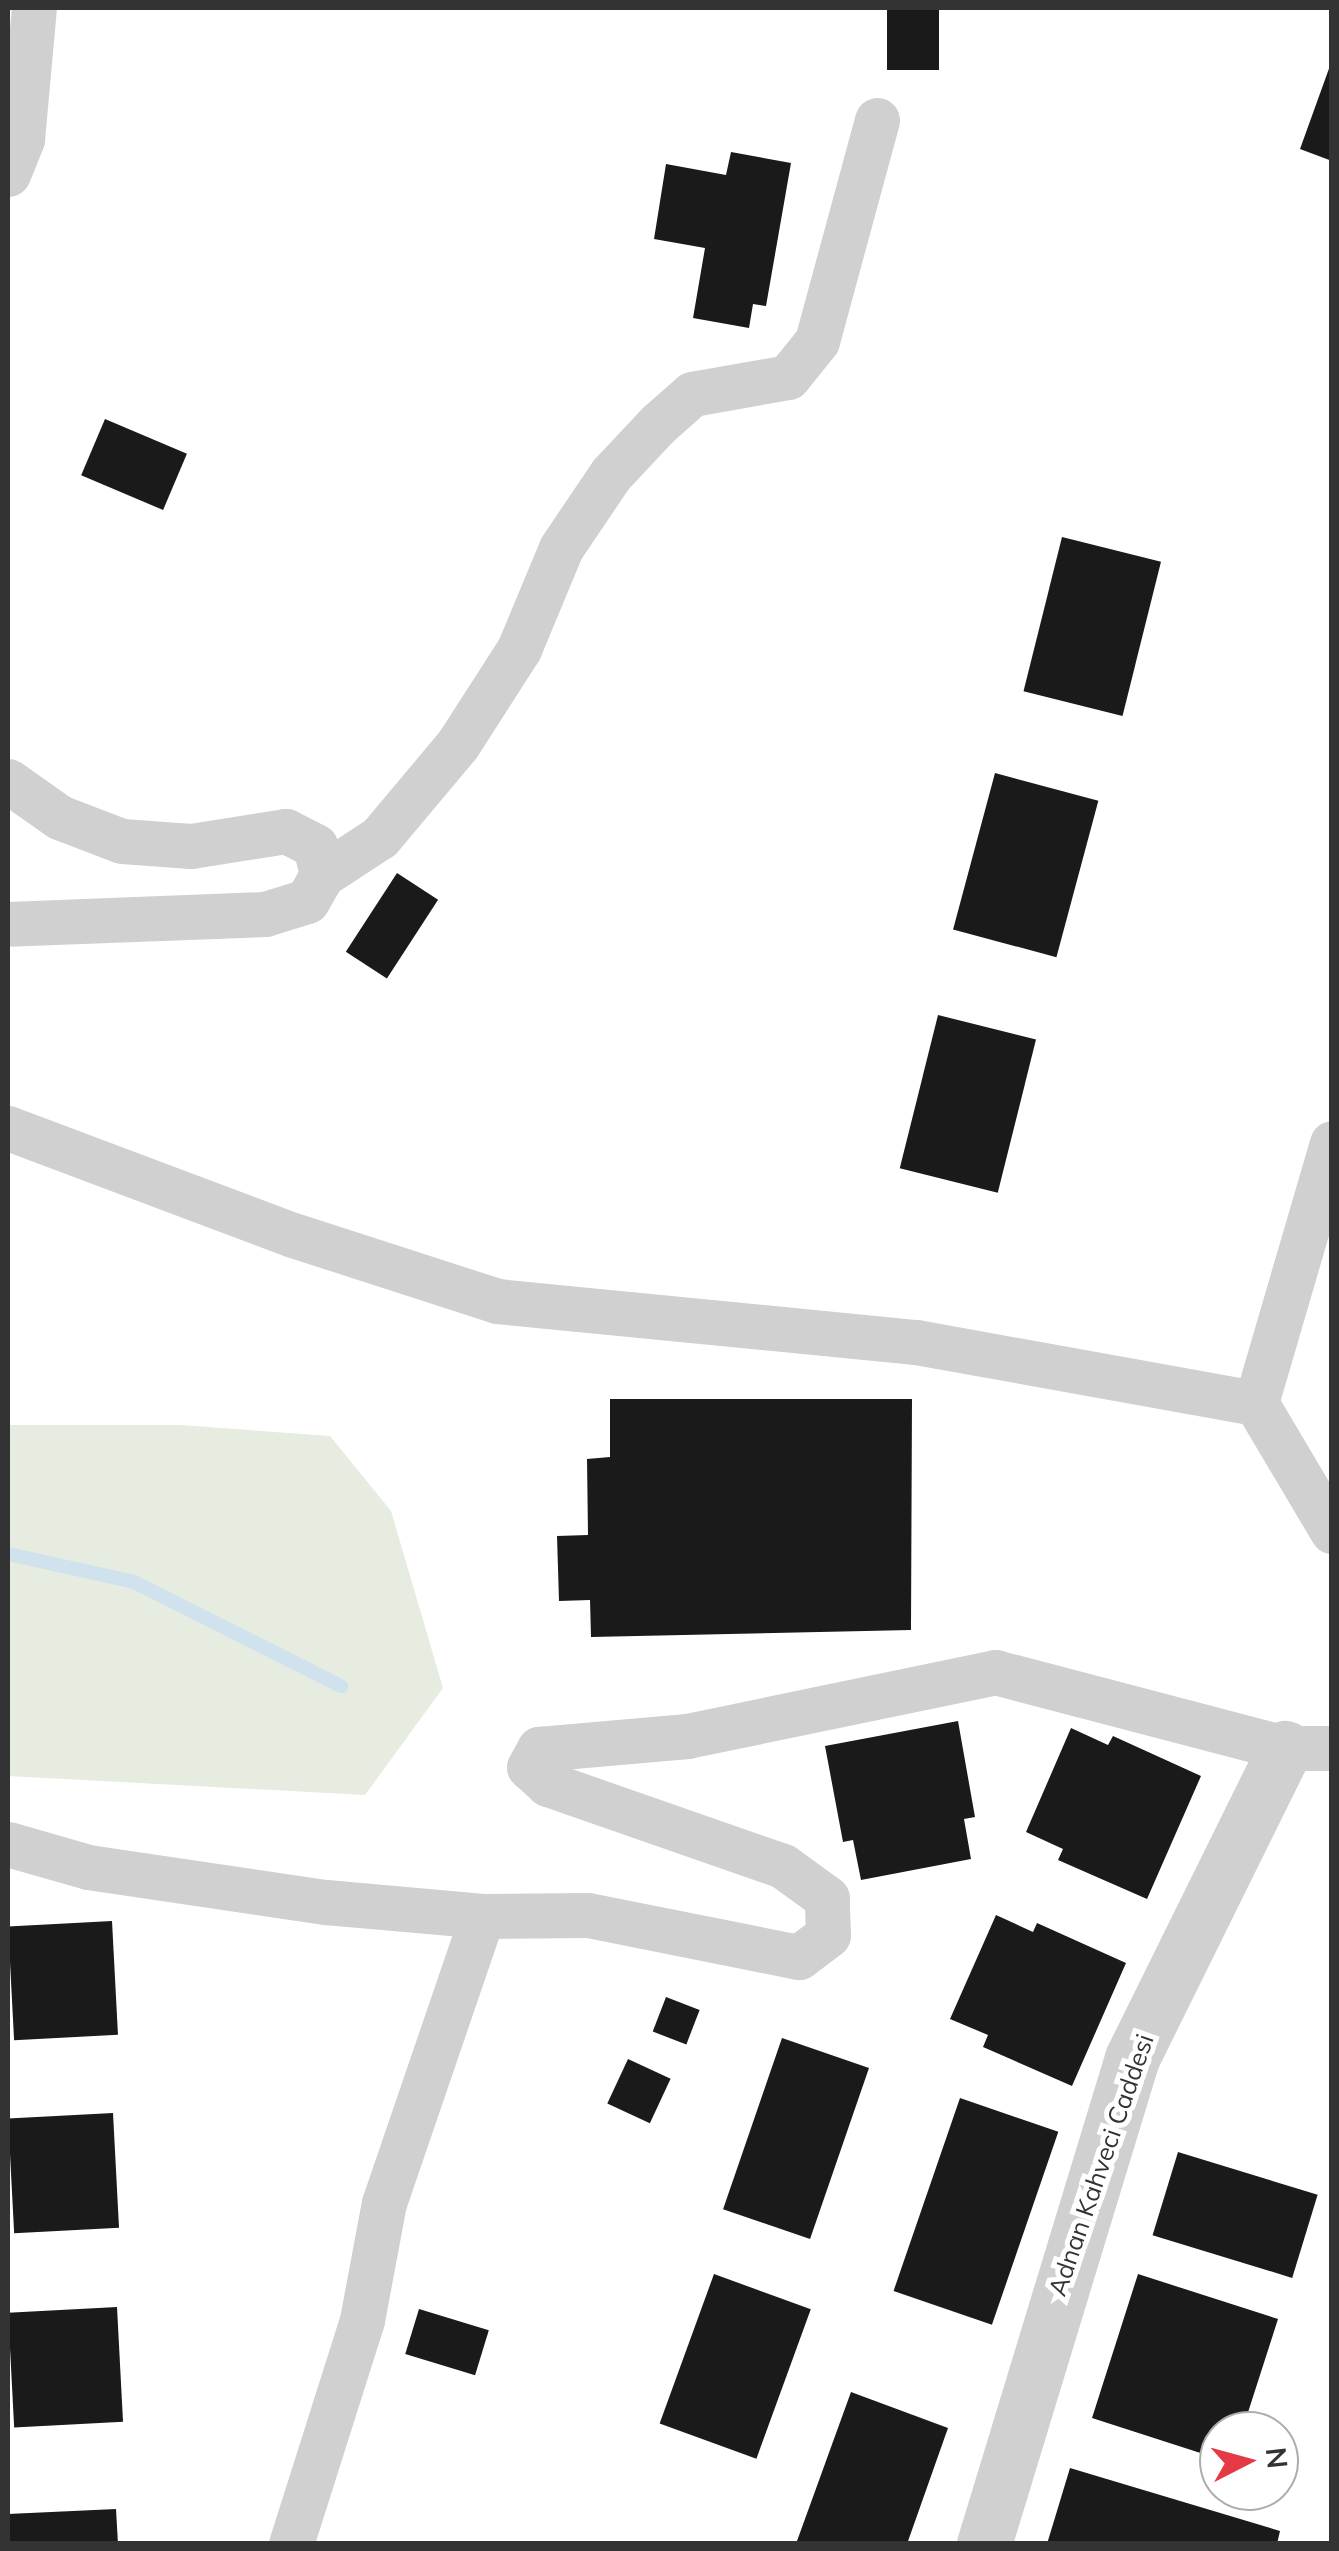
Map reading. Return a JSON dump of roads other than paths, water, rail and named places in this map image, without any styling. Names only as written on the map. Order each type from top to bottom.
[{"type":"street","points":[[8,174],[22,140],[34,8]]},
{"type":"street","points":[[8,924],[265,914],[307,900],[322,876],[380,837],[458,744],[520,649],[561,548],[612,474],[692,394],[788,378],[817,341],[877,120]]},
{"type":"street","points":[[8,781],[60,816],[122,841],[191,846],[286,831],[315,846],[322,876]]},
{"type":"street","points":[[8,1128],[293,1235],[497,1301],[916,1342],[1256,1403]]},
{"type":"street","points":[[1332,1142],[1256,1403],[1332,1531]]},
{"type":"street","points":[[8,1844],[88,1868],[326,1902],[482,1916],[588,1915],[799,1957],[828,1935],[826,1898],[784,1866],[548,1784],[529,1767],[539,1749],[687,1736],[995,1672],[1308,1748]]},
{"type":"street","name":"Adnan Kahveci Caddesi","points":[[984,2544],[1132,2058],[1308,1748]]},
{"type":"street","points":[[291,2544],[362,2320],[384,2203],[482,1916]]},
{"type":"waterway","points":[[8,1554],[134,1582],[341,1686]]}]
